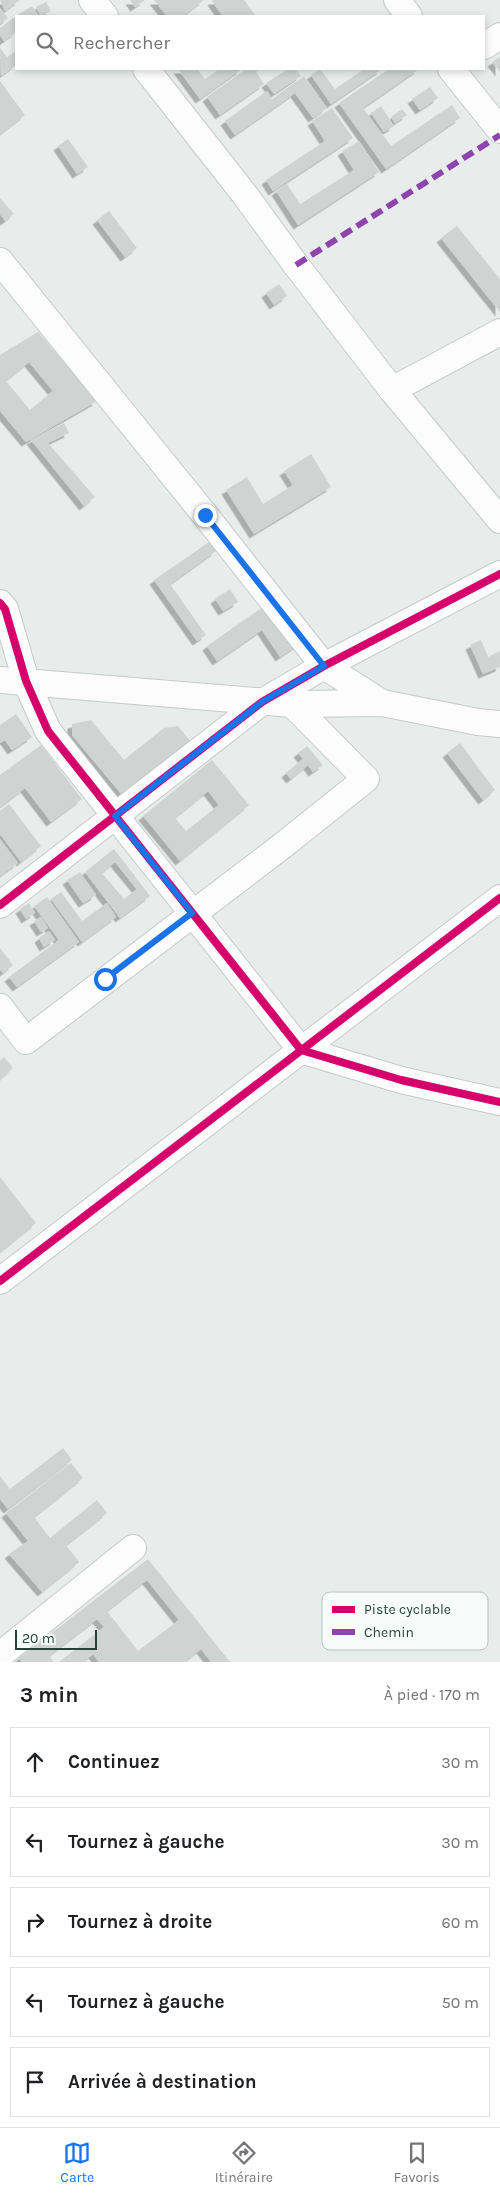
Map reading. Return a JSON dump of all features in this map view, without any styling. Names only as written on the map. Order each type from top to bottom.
[{"type":"street","points":[[92,0],[104,15]]},
{"type":"street","points":[[397,0],[409,15]]},
{"type":"street","points":[[485,45],[500,36]]},
{"type":"street","points":[[147,70],[245,195],[392,390],[500,520]]},
{"type":"street","points":[[452,70],[500,130]]},
{"type":"street","points":[[0,261],[324,666],[382,703]]},
{"type":"street","points":[[392,390],[500,332]]},
{"type":"street","points":[[0,905],[262,702],[324,666],[500,574]]},
{"type":"street","points":[[0,603],[5,609],[26,681],[48,731],[301,1050],[401,1080],[500,1102]]},
{"type":"street","points":[[0,680],[292,704],[382,703],[478,722],[500,724]]},
{"type":"street","points":[[0,1007],[26,1041],[282,846],[366,779],[292,704]]},
{"type":"street","points":[[0,1281],[500,898]]},
{"type":"street","points":[[0,1655],[133,1548]]},
{"type":"building","points":[[0,0],[20,0],[5,11]]},
{"type":"building","points":[[130,0],[145,0],[135,7]]},
{"type":"building","points":[[154,0],[204,0],[184,15],[166,15]]},
{"type":"building","points":[[244,0],[255,15],[222,15],[212,1]]},
{"type":"building","points":[[46,2],[51,11],[40,15],[36,7]]},
{"type":"building","points":[[32,6],[38,15],[18,15]]},
{"type":"building","points":[[0,8],[8,18],[0,24]]},
{"type":"building","points":[[15,17],[15,33],[4,41],[0,35],[0,28]]},
{"type":"building","points":[[0,48],[7,57],[15,52],[15,66],[1,76]]},
{"type":"building","points":[[500,57],[500,72],[492,62]]},
{"type":"building","points":[[179,70],[198,70],[205,79],[218,70],[241,70],[200,99]]},
{"type":"building","points":[[245,70],[259,70],[256,72],[264,84],[220,115],[207,97]]},
{"type":"building","points":[[286,70],[297,70],[301,76],[274,94],[266,83]]},
{"type":"building","points":[[321,70],[335,89],[363,70],[381,70],[331,104],[311,75]]},
{"type":"building","points":[[388,70],[418,70],[363,108],[391,146],[452,105],[460,118],[386,169],[339,103]]},
{"type":"building","points":[[304,76],[327,108],[313,118],[295,93],[235,135],[225,121],[267,91],[272,99]]},
{"type":"building","points":[[0,81],[25,115],[0,134]]},
{"type":"building","points":[[430,87],[438,98],[420,110],[412,99]]},
{"type":"building","points":[[381,106],[394,126],[384,132],[371,113]]},
{"type":"building","points":[[332,108],[353,138],[273,191],[266,180],[325,141],[312,121]]},
{"type":"building","points":[[402,109],[407,115],[395,123],[391,117]]},
{"type":"building","points":[[68,139],[88,167],[77,174],[58,146]]},
{"type":"building","points":[[359,141],[379,172],[298,225],[276,191],[287,184],[300,204],[354,170],[342,151]]},
{"type":"building","points":[[0,198],[14,214],[5,221],[0,214]]},
{"type":"building","points":[[109,211],[137,248],[125,257],[97,220]]},
{"type":"building","points":[[457,226],[500,279],[500,312],[441,238]]},
{"type":"building","points":[[279,284],[287,296],[274,305],[266,293]]},
{"type":"building","points":[[38,332],[97,401],[26,442],[0,411],[0,355]],"holes":[[[29,362],[53,391],[30,410],[6,381]]]},
{"type":"building","points":[[64,423],[69,433],[48,443],[95,497],[84,506],[31,440]]},
{"type":"building","points":[[311,454],[331,487],[254,534],[226,490],[247,477],[263,504],[293,485],[284,471]]},
{"type":"building","points":[[209,542],[216,551],[170,584],[206,635],[197,641],[154,580]]},
{"type":"building","points":[[230,589],[238,602],[223,611],[215,599]]},
{"type":"building","points":[[270,602],[299,644],[280,657],[262,630],[217,661],[207,646]]},
{"type":"building","points":[[481,640],[488,657],[500,651],[500,667],[483,674],[470,645]]},
{"type":"building","points":[[16,714],[32,737],[12,750],[5,740],[0,743],[0,725]]},
{"type":"building","points":[[91,720],[124,760],[164,728],[178,726],[191,742],[123,796],[72,735],[72,724]]},
{"type":"building","points":[[460,743],[495,790],[483,800],[447,753]]},
{"type":"building","points":[[41,745],[82,799],[51,822],[25,788],[0,807],[0,775]]},
{"type":"building","points":[[307,746],[323,765],[313,772],[308,765],[291,779],[286,773],[303,759],[298,753]]},
{"type":"building","points":[[212,760],[249,805],[180,861],[143,816]],"holes":[[[208,791],[219,805],[186,831],[175,818]]]},
{"type":"building","points":[[9,804],[41,846],[21,862],[0,834],[0,811]]},
{"type":"building","points":[[0,839],[18,863],[0,876]]},
{"type":"building","points":[[114,849],[150,896],[120,918],[85,872]],"holes":[[[115,862],[137,889],[124,899],[102,873]]]},
{"type":"building","points":[[80,872],[96,895],[83,903],[67,880]]},
{"type":"building","points":[[61,892],[82,921],[107,903],[116,917],[82,942],[51,899]]},
{"type":"building","points":[[47,897],[79,942],[17,987],[9,977],[59,940],[34,906]]},
{"type":"building","points":[[29,903],[35,913],[26,919],[20,909]]},
{"type":"building","points":[[41,917],[48,928],[41,932],[34,921]]},
{"type":"building","points":[[49,931],[55,940],[44,947],[39,938]]},
{"type":"building","points":[[0,948],[13,965],[3,973],[0,970]]},
{"type":"building","points":[[4,1057],[13,1068],[0,1080],[0,1061]]},
{"type":"building","points":[[0,1177],[36,1223],[0,1252]]},
{"type":"building","points":[[63,1448],[72,1460],[8,1509],[0,1499],[0,1476],[10,1489]]},
{"type":"building","points":[[71,1463],[83,1478],[34,1517],[50,1538],[97,1500],[107,1513],[66,1545],[79,1562],[42,1592],[9,1554],[28,1541],[6,1513]]},
{"type":"building","points":[[148,1559],[230,1662],[211,1662],[201,1649],[185,1662],[99,1662],[93,1654],[83,1662],[59,1662],[104,1627],[97,1619],[49,1656],[54,1662],[22,1662],[19,1658]],"holes":[[[147,1580],[179,1620],[138,1651],[107,1611]]]},
{"type":"marked path","points":[[296,265],[500,135]]},
{"type":"cycle path","points":[[0,905],[262,702],[324,666],[500,574]]},
{"type":"cycle path","points":[[0,603],[5,609],[26,681],[48,731],[301,1050],[401,1080],[500,1102]]},
{"type":"cycle path","points":[[0,1281],[500,898]]},
{"type":"route","points":[[105,979],[192,913],[115,816],[262,702],[324,666],[205,515]]}]
